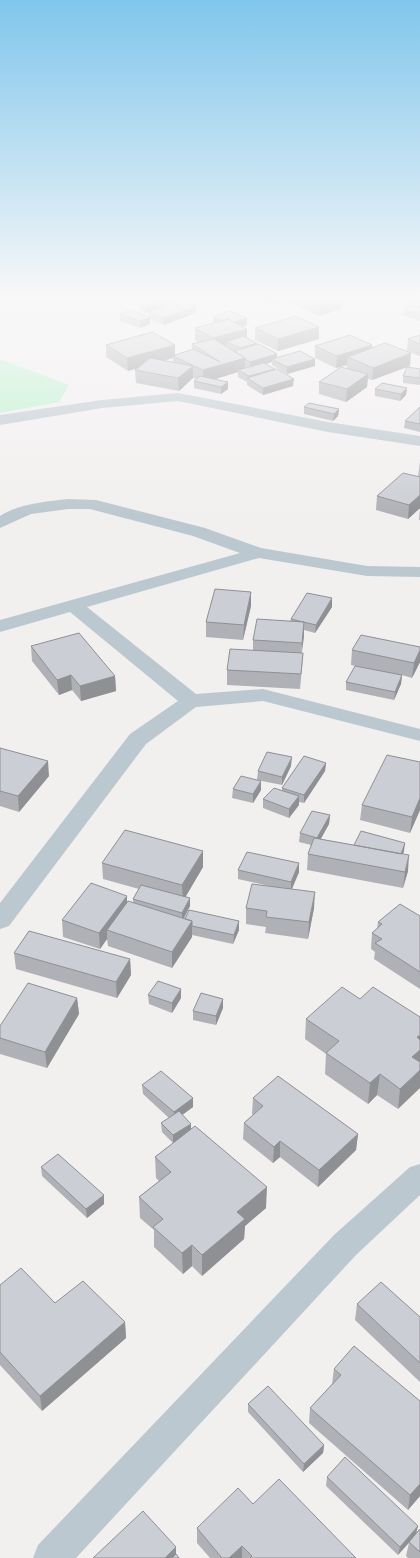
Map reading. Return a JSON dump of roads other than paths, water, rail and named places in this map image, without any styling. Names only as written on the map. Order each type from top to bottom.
[{"type":"street","points":[[0,420],[102,404],[178,398],[328,427],[420,441]]},
{"type":"street","points":[[0,523],[13,515],[28,509],[68,504],[90,504],[199,532],[258,553],[367,571],[420,572]]},
{"type":"street","points":[[0,626],[258,553]]},
{"type":"street","points":[[73,605],[191,701]]},
{"type":"street","points":[[0,920],[138,739],[191,701],[263,695],[420,735]]},
{"type":"street","points":[[51,1558],[345,1245],[420,1176]]}]
